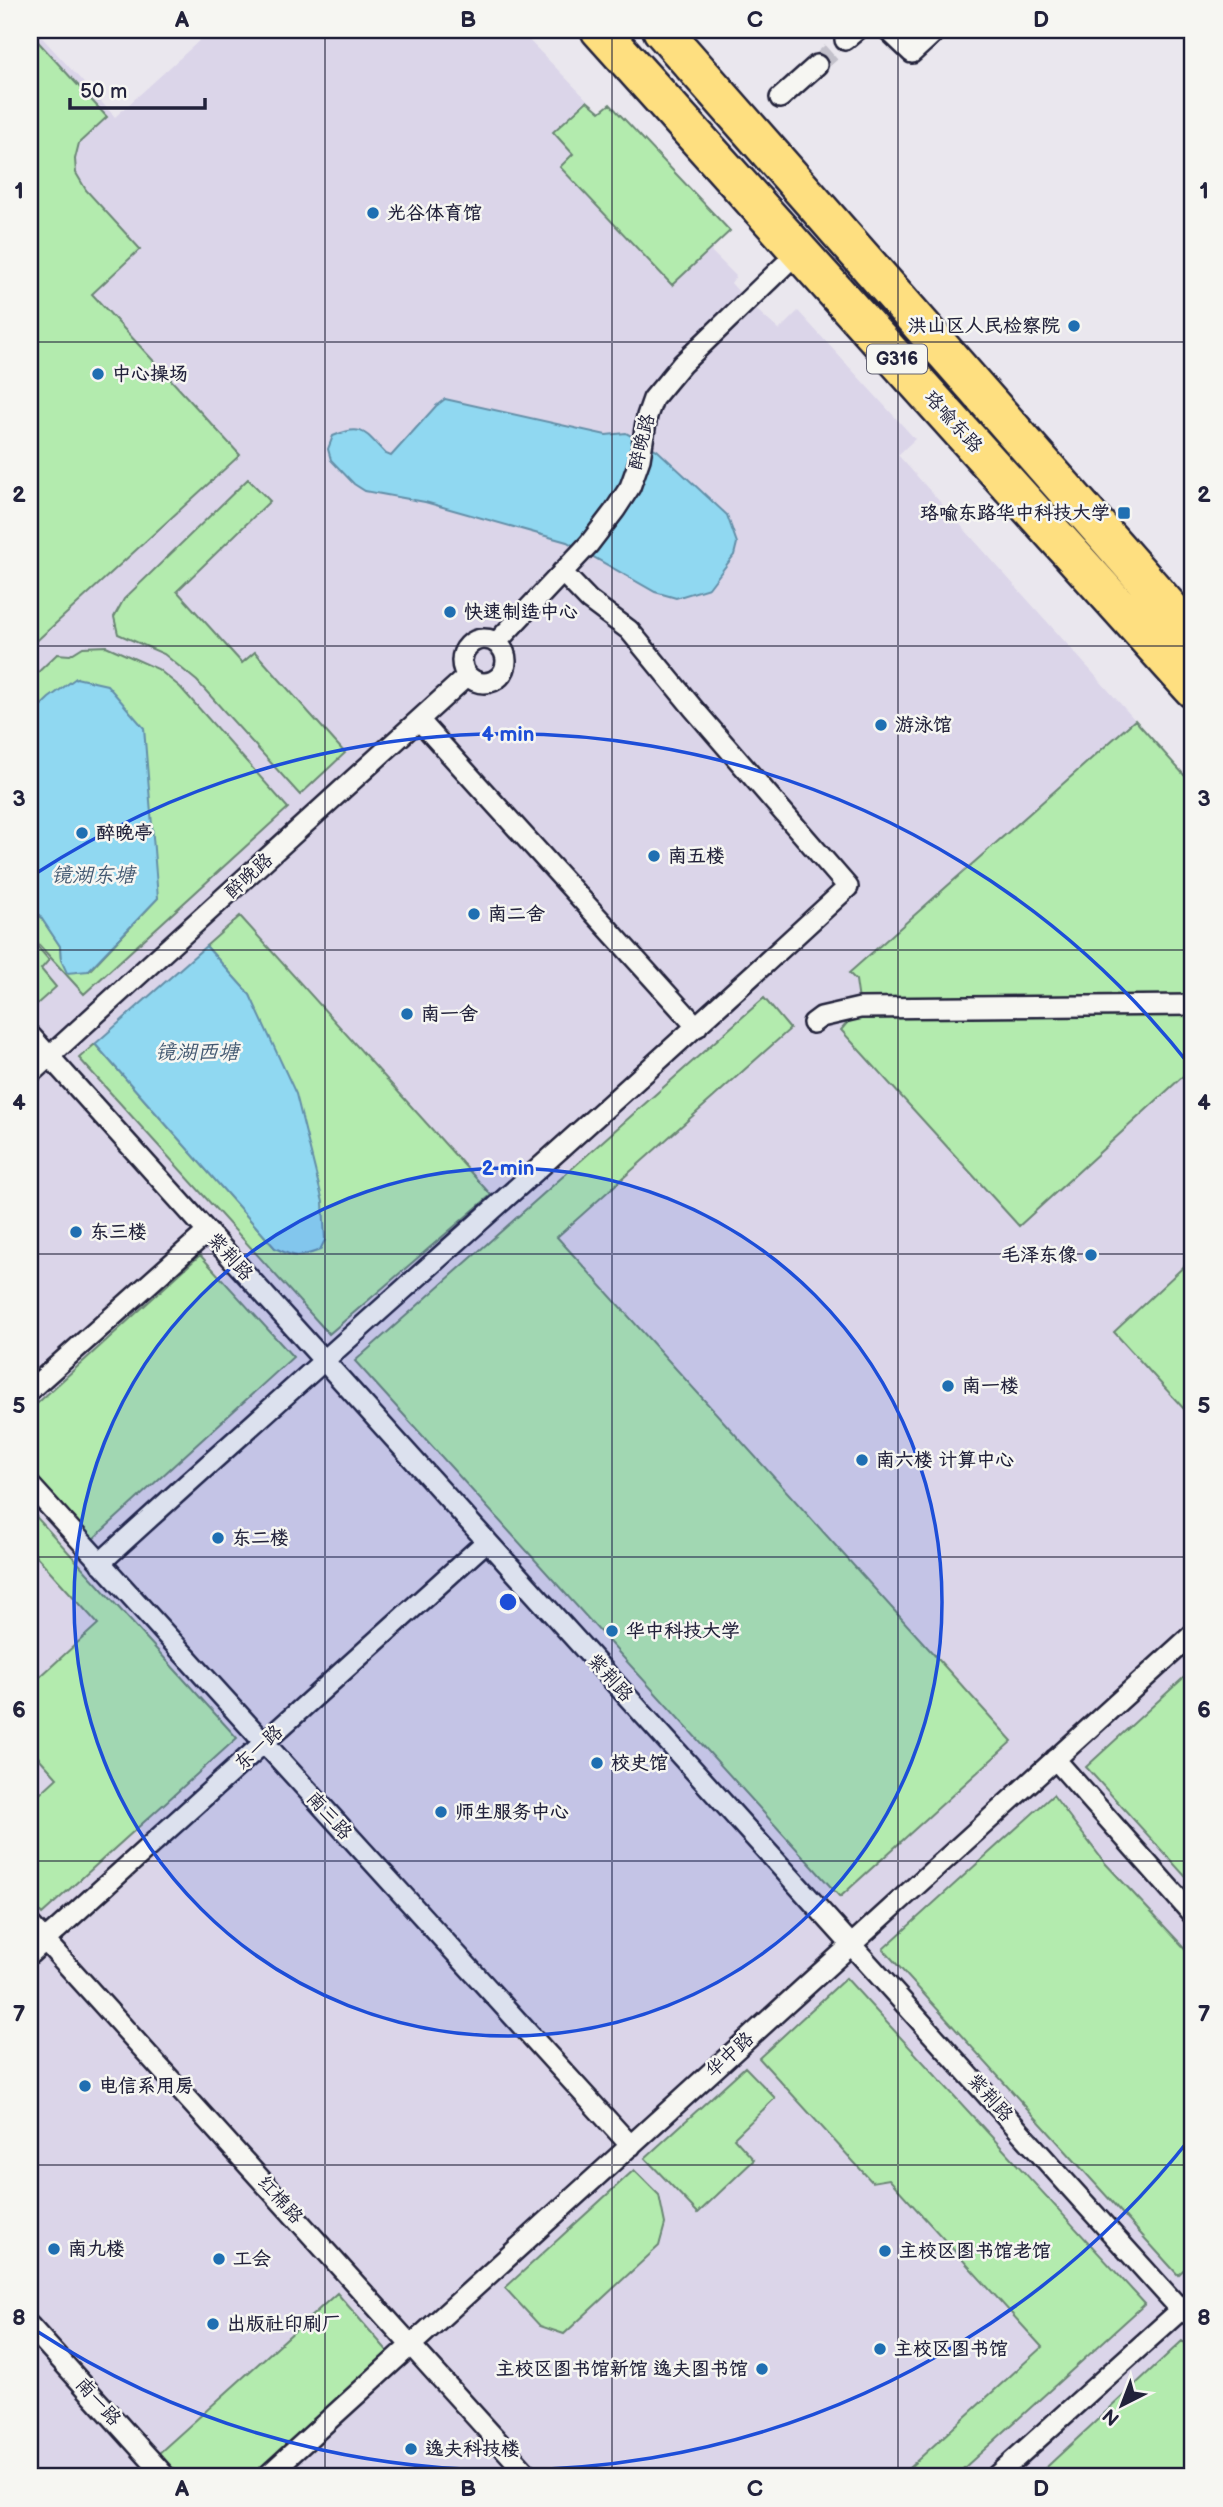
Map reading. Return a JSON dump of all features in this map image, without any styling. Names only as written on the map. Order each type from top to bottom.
[{"type":"highway","name":"珞喻东路","points":[[600,30],[1193,689]]},
{"type":"highway","name":"珞喻东路","points":[[662,30],[1193,635]]},
{"type":"street","points":[[888,30],[912,53],[937,30]]},
{"type":"street","points":[[780,98],[817,65]]},
{"type":"street","name":"醉晚路","points":[[496,643],[589,544],[630,487],[640,459],[647,416],[653,399],[682,364],[799,251]]},
{"type":"street","points":[[100,1563],[848,887],[629,630],[589,600],[562,572]]},
{"type":"street","points":[[482,640],[496,643],[505,654],[506,660],[498,678],[493,682],[480,683],[467,676],[462,657],[469,645],[482,640]]},
{"type":"street","name":"醉晚路","points":[[30,1074],[467,676]]},
{"type":"street","points":[[419,720],[696,1027]]},
{"type":"street","points":[[813,1023],[821,1017],[860,1008],[1193,1005]]},
{"type":"street","name":"紫荆路","points":[[30,1035],[851,1945],[1189,2308]]},
{"type":"street","points":[[30,1390],[207,1232]]},
{"type":"street","name":"南三路","points":[[30,1485],[631,2146]]},
{"type":"street","name":"东一路","points":[[30,1954],[487,1541]]},
{"type":"street","name":"华中路","points":[[266,2477],[1193,1634]]},
{"type":"street","points":[[1055,1759],[1193,1915]]},
{"type":"street","name":"红棉路","points":[[30,1924],[530,2477]]},
{"type":"street","points":[[995,2477],[1189,2308]]},
{"type":"street","name":"南一路","points":[[30,2326],[166,2477]]},
{"type":"shaded area","name":"华中科技大学","points":[[30,30],[35,30],[115,117],[211,30],[519,30],[599,112],[610,104],[730,231],[711,251],[736,276],[731,283],[779,330],[798,311],[915,439],[898,455],[1193,785],[1193,2477],[30,2477]]},
{"type":"green space","name":"中心操场","points":[[30,33],[107,117],[79,143],[75,159],[76,173],[86,190],[140,249],[92,294],[240,455],[30,647]]},
{"type":"green space","points":[[587,101],[600,112],[610,104],[730,231],[672,285],[560,167],[573,154],[553,132]]},
{"type":"green space","points":[[248,479],[270,501],[177,591],[242,663],[255,652],[345,753],[300,795],[197,681],[164,654],[118,634],[114,617],[124,599]]},
{"type":"green space","points":[[106,646],[158,669],[180,687],[288,808],[84,994],[30,935],[30,901],[60,946],[61,960],[89,971],[158,898],[77,678],[30,716],[30,680],[57,654],[70,655],[83,647]]},
{"type":"green space","points":[[1135,720],[1193,785],[1193,1067],[1019,1226],[841,1030],[860,1008],[856,980],[849,973]]},
{"type":"green space","points":[[240,916],[491,1195],[329,1334],[79,1058],[95,1044],[275,1248],[266,1033],[250,995],[206,946]]},
{"type":"green space","points":[[30,938],[49,960],[41,969],[56,987],[37,1004],[30,995]]},
{"type":"green space","points":[[764,998],[790,1029],[557,1237],[1012,1741],[840,1897],[355,1361]]},
{"type":"green space","points":[[200,1255],[293,1357],[93,1539],[30,1469],[30,1410]]},
{"type":"green space","points":[[1193,1258],[1193,1419],[1114,1332]]},
{"type":"green space","points":[[30,1510],[237,1738],[42,1914],[30,1900],[30,1803],[57,1778],[30,1748],[30,1686],[98,1624],[30,1549]]},
{"type":"green space","points":[[1193,1669],[1193,1885],[1086,1767]]},
{"type":"green space","points":[[1053,1795],[1105,1863],[1193,1957],[1193,2261],[1178,2275],[883,1949]]},
{"type":"green space","points":[[846,1978],[1145,2304],[954,2477],[899,2477],[1042,2347],[889,2179],[872,2182],[759,2058]]},
{"type":"green space","points":[[745,2067],[775,2098],[734,2138],[754,2160],[698,2213],[645,2158]]},
{"type":"green space","points":[[634,2170],[659,2195],[665,2224],[659,2246],[564,2334],[540,2326],[505,2288]]},
{"type":"green space","points":[[337,2293],[390,2354],[254,2477],[178,2477],[158,2454]]},
{"type":"green space","points":[[1182,2341],[1193,2348],[1193,2477],[1036,2477]]},
{"type":"water","points":[[445,399],[606,435],[626,433],[657,450],[727,515],[737,543],[734,555],[709,588],[676,598],[655,592],[567,542],[425,502],[365,491],[354,484],[331,460],[328,449],[333,436],[351,430],[363,432],[391,456]]},
{"type":"water","name":"镜湖东塘","points":[[76,678],[107,685],[144,728],[158,898],[88,971],[67,973],[61,960],[60,946],[30,901],[30,716]]},
{"type":"water","name":"镜湖西塘","points":[[206,946],[250,995],[296,1094],[323,1202],[325,1240],[320,1250],[313,1253],[297,1256],[275,1248],[95,1044]]},
{"type":"tunnel","points":[[817,65],[845,40]]},
{"type":"place","name":"光谷体育馆","points":[[373,213]]},
{"type":"place","name":"洪山区人民检察院","points":[[1074,326]]},
{"type":"place","name":"中心操场","points":[[98,374]]},
{"type":"place","name":"珞喻东路华中科技大学","points":[[1124,513]]},
{"type":"place","name":"快速制造中心","points":[[450,612]]},
{"type":"place","name":"游泳馆","points":[[881,725]]},
{"type":"place","name":"醉晚亭","points":[[82,833]]},
{"type":"place","name":"南五楼","points":[[654,856]]},
{"type":"place","name":"南二舍","points":[[474,914]]},
{"type":"place","name":"南一舍","points":[[407,1014]]},
{"type":"place","name":"东三楼","points":[[76,1232]]},
{"type":"place","name":"毛泽东像","points":[[1091,1255]]},
{"type":"place","name":"南一楼","points":[[948,1386]]},
{"type":"place","name":"南六楼 计算中心","points":[[862,1460]]},
{"type":"place","name":"东二楼","points":[[218,1538]]},
{"type":"place","name":"华中科技大学","points":[[612,1631]]},
{"type":"place","name":"校史馆","points":[[597,1763]]},
{"type":"place","name":"师生服务中心","points":[[441,1812]]},
{"type":"place","name":"电信系用房","points":[[85,2086]]},
{"type":"place","name":"南九楼","points":[[54,2249]]},
{"type":"place","name":"主校区图书馆老馆","points":[[885,2251]]},
{"type":"place","name":"工会","points":[[219,2259]]},
{"type":"place","name":"出版社印刷厂","points":[[213,2324]]},
{"type":"place","name":"主校区图书馆","points":[[880,2349]]},
{"type":"place","name":"主校区图书馆新馆 逸夫图书馆","points":[[762,2369]]},
{"type":"place","name":"逸夫科技楼","points":[[411,2449]]}]
